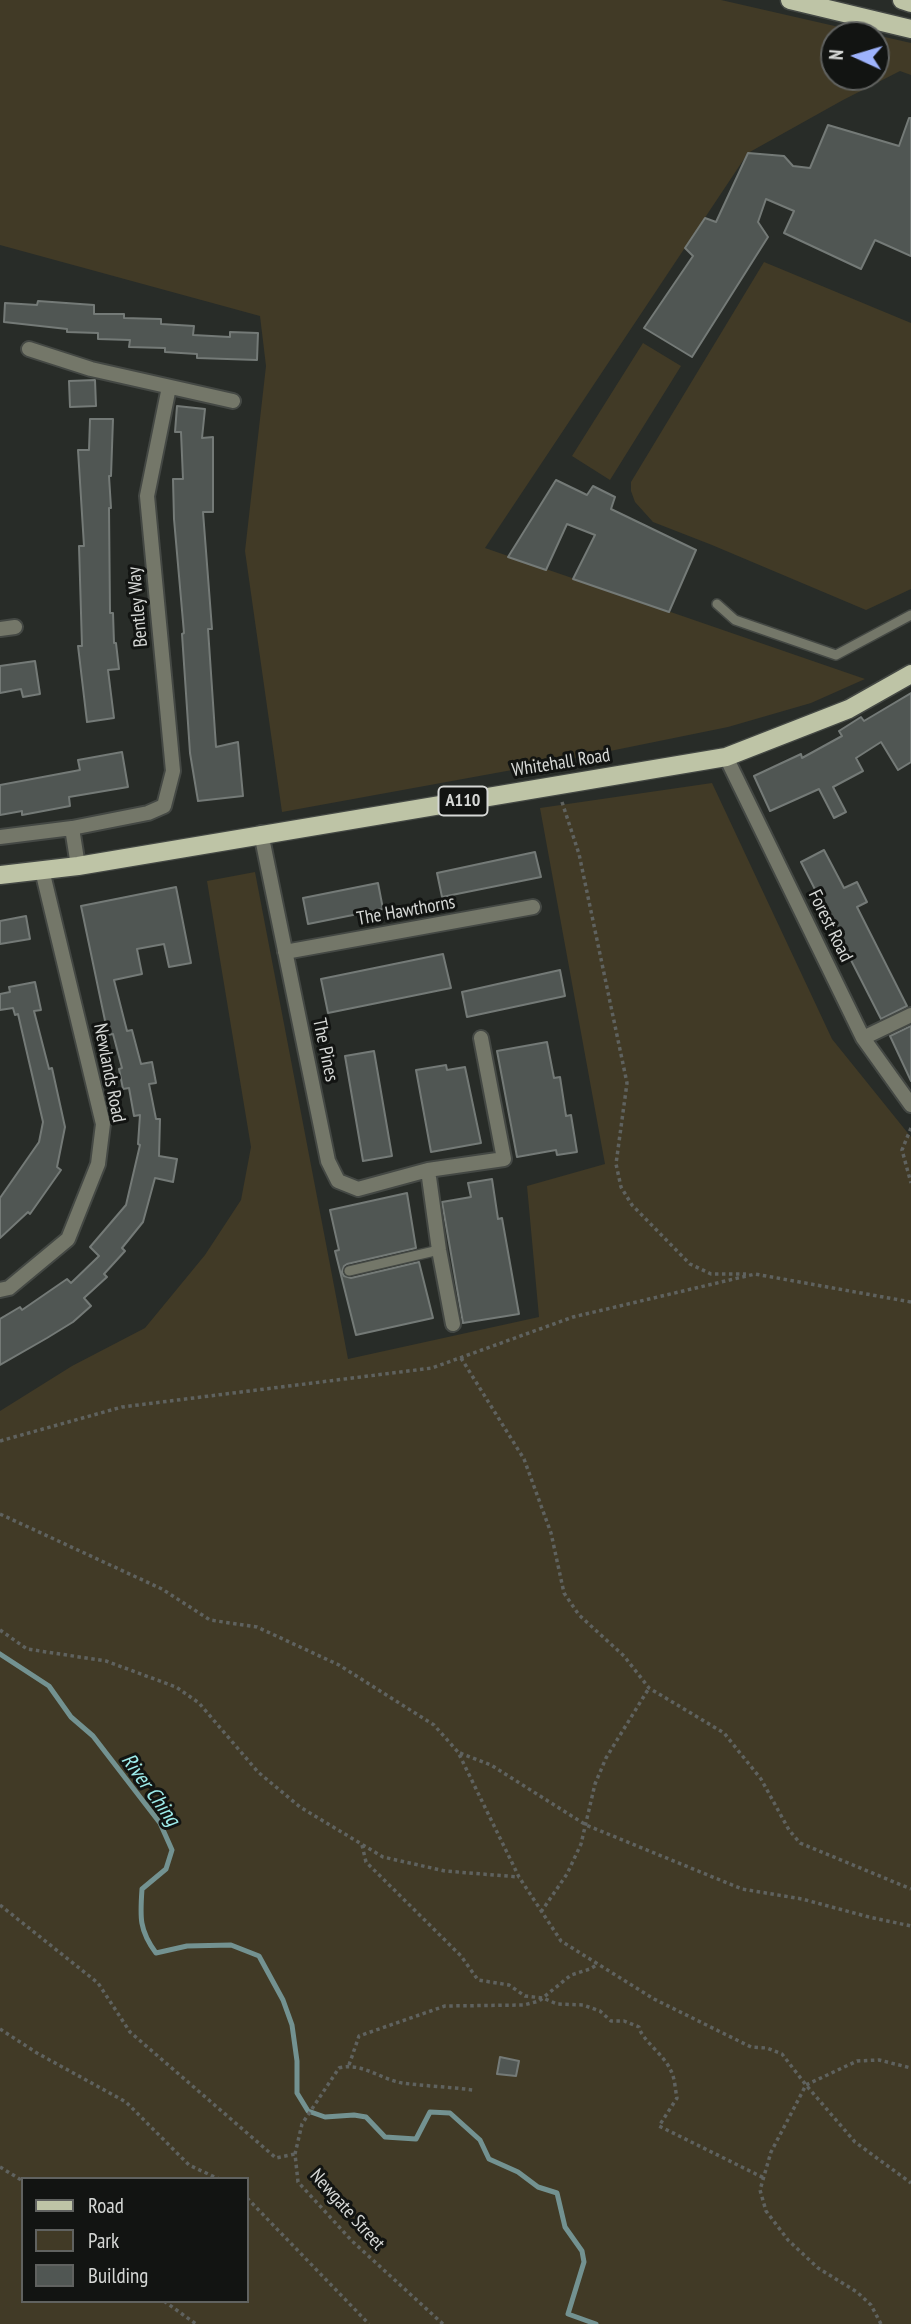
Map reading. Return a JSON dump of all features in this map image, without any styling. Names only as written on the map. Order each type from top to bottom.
[{"type":"main road","points":[[902,0],[911,3]]},
{"type":"main road","points":[[797,1],[911,29]]},
{"type":"main road","name":"Whitehall Road","points":[[0,875],[78,866],[726,757],[849,709],[909,679]]},
{"type":"street","points":[[29,349],[91,369],[233,401]]},
{"type":"street","name":"Bentley Way","points":[[72,828],[148,813],[164,806],[173,771],[147,496],[170,387]]},
{"type":"street","points":[[0,629],[15,626]]},
{"type":"street","name":"Forest Road","points":[[726,757],[863,1038],[911,1105]]},
{"type":"street","points":[[0,837],[72,828],[78,866]]},
{"type":"street","name":"The Pines","points":[[261,834],[328,1161],[338,1181],[358,1189],[428,1170],[504,1159],[481,1038]]},
{"type":"street","name":"Newlands Road","points":[[0,1290],[9,1288],[68,1239],[98,1164],[103,1124],[42,870]]},
{"type":"street","name":"The Hawthorns","points":[[285,952],[533,907]]},
{"type":"street","points":[[863,1038],[911,1015]]},
{"type":"street","points":[[428,1170],[453,1324]]},
{"type":"lane","points":[[717,604],[735,620],[836,655],[911,615]]},
{"type":"lane","points":[[349,1271],[439,1250]]},
{"type":"path","points":[[557,785],[579,855],[626,1083],[616,1164],[621,1187],[632,1205],[690,1264],[710,1274],[755,1274],[911,1302]]},
{"type":"path","points":[[911,1128],[902,1150],[911,1183]]},
{"type":"path","points":[[0,1441],[122,1407],[432,1368],[573,1317],[755,1274]]},
{"type":"path","points":[[461,1358],[524,1459],[551,1533],[564,1593],[579,1615],[624,1656],[649,1688],[724,1733],[761,1779],[789,1830],[800,1843],[911,1889]]},
{"type":"path","points":[[0,1514],[162,1589],[210,1620],[257,1627],[339,1665],[435,1725],[458,1752],[519,1877],[561,1941],[654,1999],[751,2047],[767,2048],[782,2054],[855,2142],[911,2183]]},
{"type":"path","points":[[0,1521],[8,1518]]},
{"type":"path","points":[[0,1630],[27,1649],[106,1661],[176,1687],[199,1703],[258,1772],[300,1807],[383,1857],[445,1871],[519,1877]]},
{"type":"path","points":[[541,1912],[567,1874],[582,1844],[595,1784],[606,1758],[649,1688]]},
{"type":"path","points":[[458,1752],[491,1765],[586,1825],[742,1889],[802,1899],[911,1926]]},
{"type":"path","points":[[362,1844],[366,1863],[461,1956],[478,1980],[509,1985],[525,1996],[543,1998],[557,2004],[583,2005],[600,2011],[611,2021],[624,2021],[639,2027],[640,2034],[656,2049],[671,2070],[677,2098],[659,2126],[764,2178]]},
{"type":"path","points":[[0,1905],[98,1983],[130,2032],[276,2158],[295,2154]]},
{"type":"path","points":[[543,1998],[571,1975],[598,1964]]},
{"type":"path","name":"Newgate Street","points":[[443,2324],[352,2241],[298,2182],[295,2154],[302,2124],[339,2068],[349,2065],[359,2036],[445,2006],[524,2005],[543,1998]]},
{"type":"path","points":[[0,2029],[37,2053],[126,2102],[189,2165],[215,2177]]},
{"type":"path","points":[[881,2324],[870,2305],[857,2292],[818,2268],[788,2241],[766,2211],[760,2190],[771,2152],[806,2085],[857,2061],[878,2060],[911,2068]]},
{"type":"path","points":[[349,2065],[399,2082],[473,2090]]},
{"type":"path","points":[[0,2167],[21,2180]]},
{"type":"path","points":[[248,2199],[369,2324]]},
{"type":"path","points":[[167,2303],[196,2324]]},
{"type":"green space","points":[[0,0],[721,0],[820,23],[820,91],[861,91],[748,153],[485,548],[865,679],[811,703],[728,727],[556,762],[282,812],[245,551],[266,366],[260,316],[0,245]]},
{"type":"green space","points":[[890,38],[911,43],[911,75],[900,71],[890,76]]},
{"type":"green space","points":[[764,262],[911,323],[911,589],[866,610],[653,522],[635,502],[631,491],[631,482]]},
{"type":"green space","points":[[643,343],[681,366],[610,480],[572,456]]},
{"type":"green space","points":[[712,783],[832,1039],[911,1137],[911,2324],[0,2324],[0,1411],[72,1366],[145,1328],[205,1255],[241,1200],[251,1147],[207,881],[255,872],[348,1359],[539,1317],[527,1186],[605,1164],[540,808]]},
{"type":"building","points":[[909,118],[911,256],[875,240],[861,269],[784,233],[794,211],[766,199],[758,222],[768,237],[692,357],[644,328],[693,256],[685,248],[705,218],[716,222],[748,153],[784,156],[793,166],[810,168],[828,125],[899,146]]},
{"type":"building","points":[[38,301],[94,305],[94,314],[124,314],[124,318],[161,319],[161,324],[194,326],[193,335],[230,337],[230,332],[258,333],[257,360],[197,358],[197,354],[165,352],[165,348],[129,347],[130,340],[98,339],[98,333],[67,332],[67,329],[4,322],[5,303],[37,305]]},
{"type":"building","points":[[95,380],[96,406],[70,407],[69,381]]},
{"type":"building","points":[[177,406],[205,409],[202,438],[213,437],[213,512],[203,512],[212,629],[208,629],[216,747],[238,742],[243,796],[198,801],[190,753],[184,633],[174,519],[173,479],[183,479],[181,432],[175,432]]},
{"type":"building","points":[[90,419],[113,419],[109,476],[110,613],[113,613],[114,643],[119,669],[108,670],[114,718],[87,722],[78,646],[82,646],[79,546],[84,546],[78,450],[89,450]]},
{"type":"building","points":[[556,480],[587,495],[593,486],[615,497],[611,509],[696,550],[669,612],[573,579],[595,535],[567,524],[546,570],[508,557]]},
{"type":"building","points":[[35,661],[40,694],[23,697],[21,689],[0,693],[0,666]]},
{"type":"building","points":[[911,693],[911,762],[898,770],[881,742],[856,758],[863,771],[833,787],[846,812],[834,818],[819,789],[770,811],[754,776],[801,754],[802,758],[842,736],[839,731],[861,717],[864,721]]},
{"type":"building","points":[[122,752],[128,787],[69,797],[70,806],[22,815],[22,811],[0,815],[0,785],[80,770],[78,760]]},
{"type":"building","points":[[824,850],[844,888],[857,882],[867,902],[857,907],[907,1006],[881,1019],[801,862]]},
{"type":"building","points":[[535,852],[541,877],[442,897],[437,873]]},
{"type":"building","points":[[378,883],[383,909],[308,924],[303,898]]},
{"type":"building","points":[[176,887],[191,963],[169,967],[164,944],[137,949],[142,974],[114,980],[127,1031],[132,1030],[141,1064],[152,1062],[156,1083],[149,1084],[156,1119],[160,1119],[159,1156],[177,1159],[173,1182],[155,1178],[143,1222],[122,1248],[125,1251],[104,1274],[107,1277],[84,1298],[91,1306],[73,1322],[0,1365],[0,1319],[20,1307],[22,1310],[67,1279],[71,1283],[99,1256],[90,1247],[126,1205],[140,1145],[140,1115],[134,1116],[129,1088],[123,1089],[119,1069],[122,1068],[113,1034],[108,1035],[81,906]]},
{"type":"building","points":[[26,916],[30,939],[0,944],[0,921]]},
{"type":"building","points":[[443,954],[451,988],[328,1013],[321,979]]},
{"type":"building","points":[[560,970],[565,996],[467,1017],[462,992]]},
{"type":"building","points":[[35,982],[41,1010],[34,1011],[49,1069],[52,1068],[65,1127],[57,1167],[61,1170],[30,1214],[28,1212],[0,1238],[0,1198],[39,1142],[43,1122],[18,1014],[15,1015],[13,1008],[0,1010],[0,994],[10,992],[9,987]]},
{"type":"building","points":[[911,1026],[911,1081],[890,1036]]},
{"type":"building","points":[[547,1042],[554,1078],[560,1077],[566,1116],[571,1115],[577,1152],[557,1155],[556,1150],[517,1157],[497,1051]]},
{"type":"building","points":[[374,1051],[392,1156],[363,1161],[345,1056]]},
{"type":"building","points":[[446,1065],[447,1070],[465,1067],[481,1143],[431,1152],[416,1070]]},
{"type":"building","points":[[492,1179],[498,1219],[502,1218],[519,1314],[463,1323],[442,1202],[471,1197],[468,1183]]},
{"type":"building","points":[[407,1193],[416,1248],[347,1264],[342,1272],[344,1276],[351,1278],[419,1262],[433,1318],[356,1335],[335,1251],[339,1250],[330,1210]]},
{"type":"building","points":[[500,2057],[519,2061],[516,2076],[497,2074]]},
{"type":"waterway","name":"River Ching","points":[[0,1654],[49,1686],[71,1717],[93,1736],[160,1823],[172,1850],[166,1869],[142,1889],[141,1908],[144,1930],[156,1953],[187,1946],[231,1945],[259,1956],[283,2000],[292,2025],[297,2061],[297,2093],[308,2111],[325,2117],[366,2117],[385,2137],[416,2139],[430,2112],[450,2113],[480,2140],[489,2159],[518,2172],[538,2187],[557,2193],[565,2227],[582,2251],[584,2262],[568,2314],[596,2324]]}]
